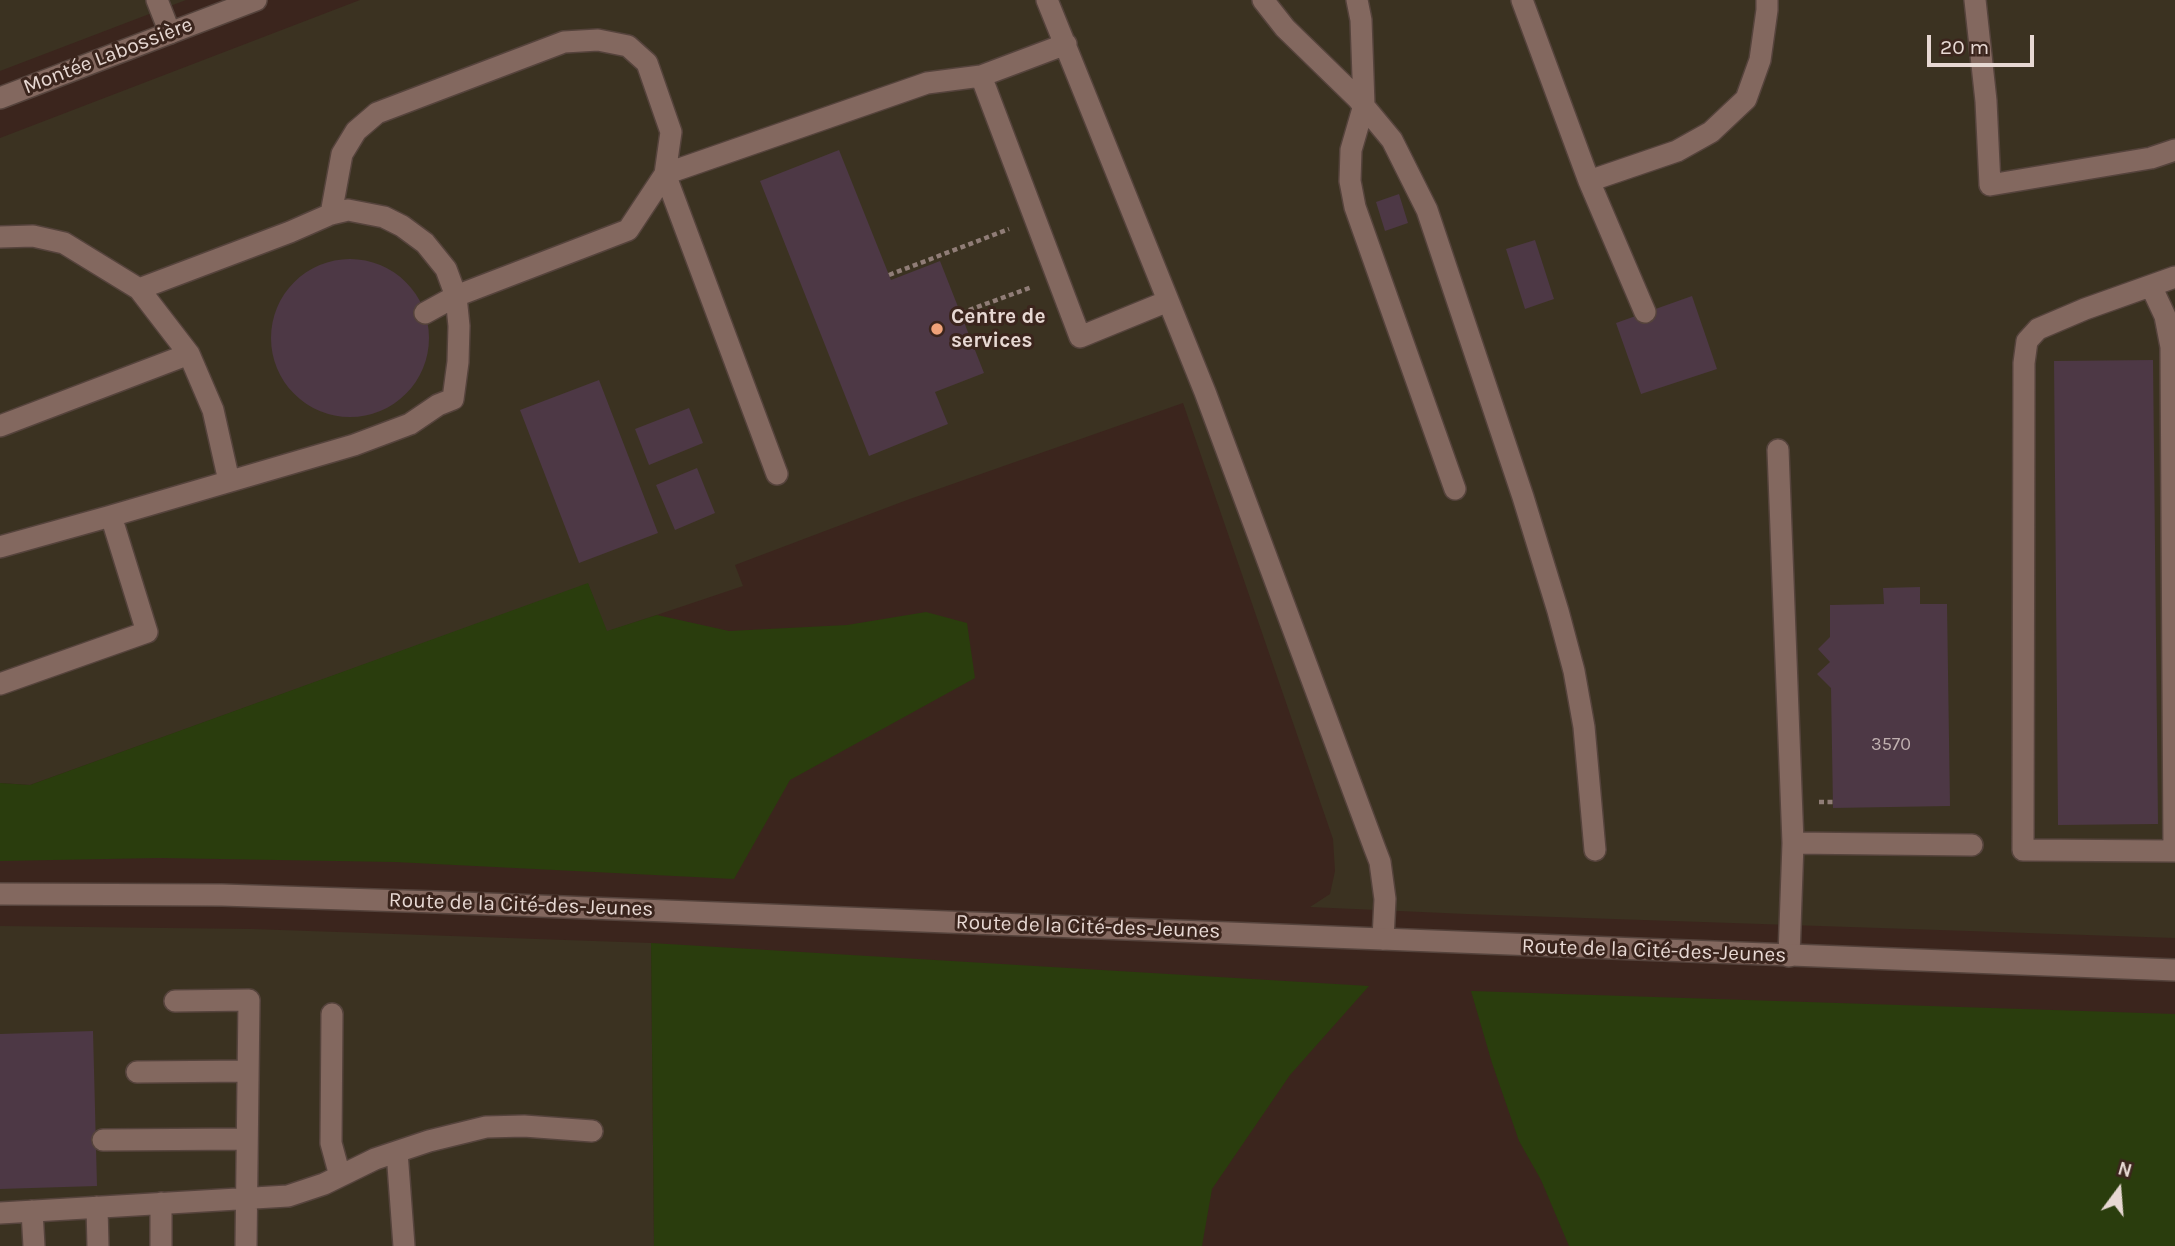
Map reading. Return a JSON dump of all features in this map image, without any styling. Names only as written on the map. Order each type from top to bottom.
[{"type":"main road","points":[[157,0],[170,33]]},
{"type":"main road","name":"Montée Labossière","points":[[0,98],[256,0]]},
{"type":"main road","points":[[1047,0],[1205,392],[1376,849],[1385,898],[1383,939]]},
{"type":"main road","points":[[1263,0],[1285,27],[1363,105],[1392,140],[1427,210],[1537,541],[1574,671],[1584,727],[1595,850]]},
{"type":"main road","points":[[1357,0],[1361,20],[1363,105],[1351,150],[1350,181],[1355,206],[1455,489]]},
{"type":"main road","points":[[1522,0],[1589,181],[1645,312]]},
{"type":"main road","points":[[1589,181],[1677,151],[1711,132],[1746,99],[1760,60],[1768,10],[1767,0]]},
{"type":"main road","points":[[1975,0],[1986,101],[1990,185],[2151,158],[2175,150]]},
{"type":"main road","points":[[331,214],[342,154],[356,131],[377,113],[564,42],[598,40],[628,46],[647,63],[671,132],[665,174],[628,230],[456,296],[425,313]]},
{"type":"main road","points":[[665,174],[927,82],[981,76],[1066,44]]},
{"type":"main road","points":[[981,76],[1080,337],[1168,301]]},
{"type":"main road","points":[[665,174],[777,474]]},
{"type":"main road","points":[[0,547],[354,445],[410,424],[438,405],[453,399],[459,326],[456,296],[446,269],[425,243],[384,217],[348,210],[331,214],[139,289]]},
{"type":"main road","points":[[0,237],[33,236],[64,243],[139,289],[189,354],[213,410],[229,481]]},
{"type":"main road","points":[[2151,286],[2165,316],[2171,347],[2175,851],[2023,850],[2024,363],[2027,341],[2038,329],[2085,309],[2175,277]]},
{"type":"main road","points":[[0,426],[189,354]]},
{"type":"main road","points":[[1777,450],[1793,843],[1789,956]]},
{"type":"main road","points":[[0,684],[146,632],[111,516]]},
{"type":"main road","points":[[1793,843],[1972,845]]},
{"type":"main road","name":"Route de la Cité-des-Jeunes","points":[[0,894],[222,895],[436,902],[2175,970]]},
{"type":"main road","points":[[176,1001],[249,1000],[246,1246]]},
{"type":"main road","points":[[332,1014],[331,1143],[340,1176]]},
{"type":"main road","points":[[137,1072],[248,1071]]},
{"type":"main road","points":[[0,1213],[288,1196],[375,1159],[429,1141],[486,1127],[524,1126],[593,1131]]},
{"type":"main road","points":[[103,1140],[246,1139]]},
{"type":"main road","points":[[397,1152],[404,1246]]},
{"type":"main road","points":[[161,1203],[161,1246]]},
{"type":"main road","points":[[97,1207],[98,1246]]},
{"type":"main road","points":[[33,1211],[34,1246]]},
{"type":"path","points":[[889,275],[991,236]]},
{"type":"path","points":[[961,313],[1015,294]]},
{"type":"shaded area","points":[[0,0],[186,0],[0,71]]},
{"type":"shaded area","points":[[360,0],[2175,0],[2175,938],[1310,907],[1330,894],[1335,871],[1333,839],[1183,403],[907,500],[735,565],[743,586],[606,632],[588,584],[30,785],[0,783],[0,138]]},
{"type":"shaded area","points":[[0,926],[252,929],[651,943],[654,1246],[0,1246]]},
{"type":"green space","points":[[588,583],[607,631],[657,615],[729,631],[847,625],[926,612],[967,623],[975,678],[790,780],[734,879],[395,862],[160,858],[0,861],[0,783],[30,785]]},
{"type":"green space","points":[[651,943],[1369,986],[1290,1075],[1212,1189],[1202,1246],[654,1246]]},
{"type":"green space","points":[[1471,991],[2175,1014],[2175,1246],[1569,1246],[1541,1180],[1519,1141]]},
{"type":"building","points":[[839,150],[891,280],[940,261],[984,373],[935,392],[948,424],[869,456],[760,181]]},
{"type":"building","points":[[1399,194],[1408,223],[1385,231],[1376,202]]},
{"type":"building","points":[[1535,240],[1554,299],[1525,309],[1506,249]]},
{"type":"building","points":[[350,259],[380,265],[406,282],[423,308],[429,338],[423,368],[406,394],[380,411],[350,417],[320,411],[294,394],[277,368],[271,338],[277,308],[294,282],[320,265]]},
{"type":"building","points":[[1692,296],[1717,369],[1641,394],[1616,323]]},
{"type":"building","points":[[2153,360],[2158,824],[2058,825],[2054,361]]},
{"type":"building","points":[[599,380],[658,533],[579,563],[520,410]]},
{"type":"building","points":[[689,408],[703,443],[649,465],[635,429]]},
{"type":"building","points":[[697,468],[715,513],[675,530],[656,485]]},
{"type":"building","points":[[1920,587],[1920,604],[1947,604],[1950,806],[1833,808],[1831,688],[1817,674],[1830,662],[1818,649],[1830,637],[1830,605],[1884,604],[1883,588]]},
{"type":"building","points":[[93,1031],[97,1186],[0,1189],[0,1034]]},
{"type":"place","name":"Centre de services","points":[[937,329]]}]
